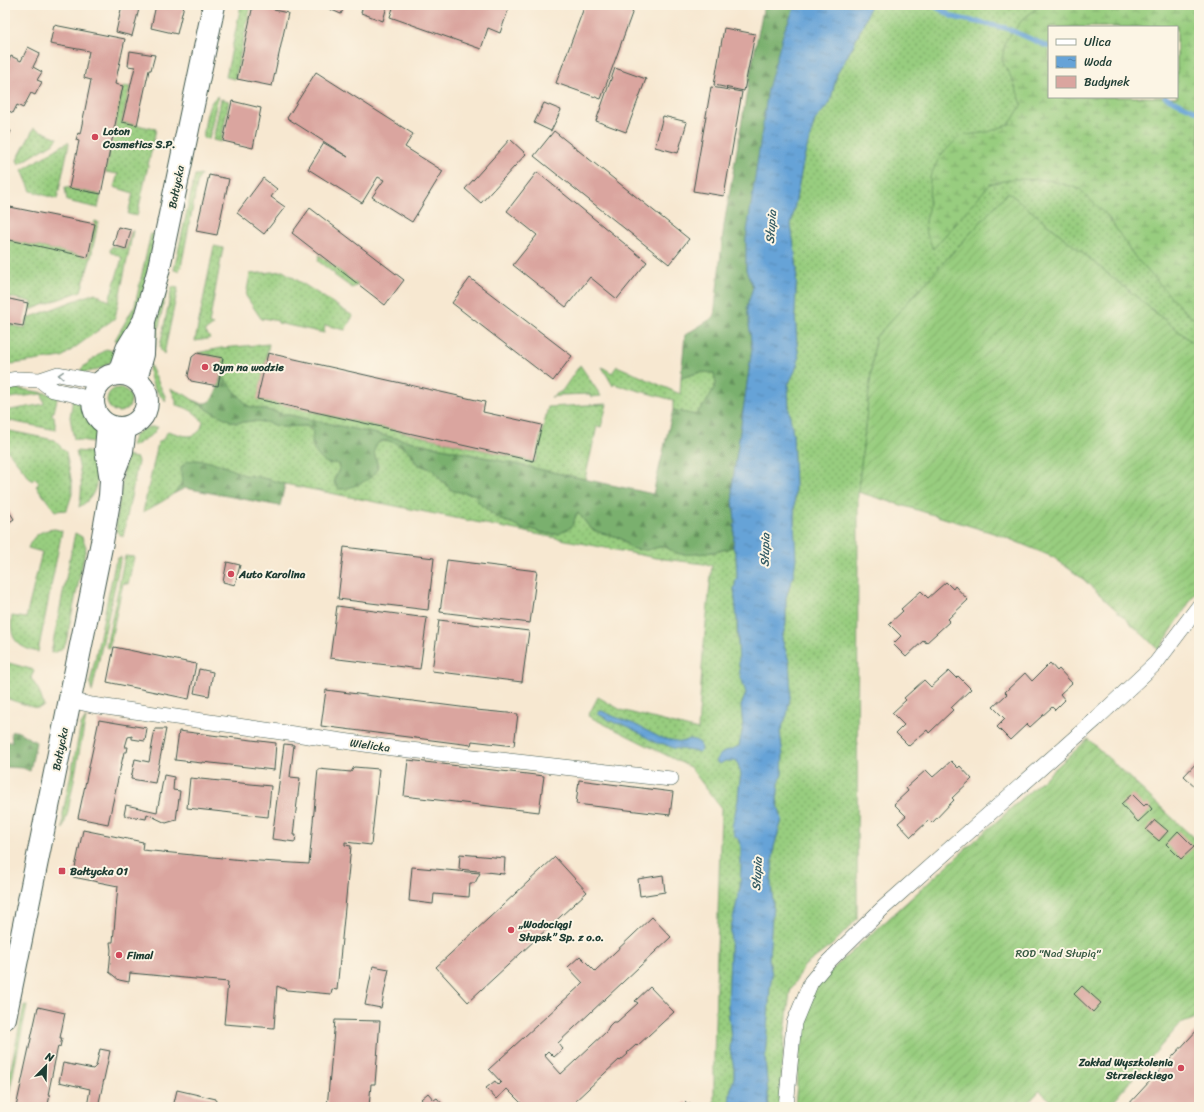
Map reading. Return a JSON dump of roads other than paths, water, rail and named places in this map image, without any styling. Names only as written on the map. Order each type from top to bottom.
[{"type":"main road","name":"Bałtycka","points":[[128,376],[127,349],[144,321],[160,265],[214,5]]},
{"type":"main road","points":[[112,374],[128,376],[142,385],[147,400],[145,409],[141,418],[134,424],[116,427],[99,419],[94,409],[96,391],[106,377],[112,374]]},
{"type":"main road","name":"Bałtycka","points":[[5,1018],[102,542],[110,496],[111,480],[106,449],[116,427]]},
{"type":"street","points":[[5,381],[18,379],[40,380],[58,374],[96,391]]},
{"type":"street","points":[[40,380],[53,390],[72,394],[96,391]]},
{"type":"street","points":[[786,1107],[794,1023],[811,982],[828,962],[882,909],[1095,720],[1156,663],[1199,606]]},
{"type":"street","name":"Wielicka","points":[[70,700],[92,705],[392,748],[671,779]]},
{"type":"water","name":"Słupia","points":[[796,5],[870,5],[866,18],[852,48],[837,74],[830,103],[815,120],[804,158],[791,225],[797,268],[795,313],[799,359],[788,385],[789,410],[793,434],[796,558],[794,572],[786,598],[786,623],[782,639],[789,661],[791,692],[787,715],[780,732],[783,755],[782,774],[779,783],[777,800],[782,820],[774,847],[771,883],[773,902],[769,959],[772,975],[765,1058],[769,1107],[729,1107],[730,1093],[734,1077],[734,1068],[730,1050],[731,1039],[728,1006],[731,928],[740,888],[741,867],[741,846],[738,839],[734,835],[732,826],[738,800],[741,774],[737,761],[725,761],[720,764],[716,762],[722,753],[739,746],[743,727],[741,706],[746,693],[740,674],[739,665],[734,589],[737,576],[736,556],[733,547],[735,521],[732,487],[752,349],[747,307],[753,287],[746,270],[746,239],[768,89],[784,31]]},
{"type":"water","points":[[600,710],[634,724],[661,738],[682,742],[690,739],[695,740],[700,743],[701,750],[699,752],[673,748],[664,744],[656,743],[629,727],[615,723],[598,714]]},
{"type":"waterway","points":[[933,5],[953,17],[1006,28],[1048,47]]},
{"type":"waterway","points":[[1167,98],[1199,112]]},
{"type":"place","name":"Loton Cosmetics S.P.","points":[[95,137]]},
{"type":"place","name":"Dym na wodzie","points":[[205,367]]},
{"type":"place","name":"Auto Karolina","points":[[231,574]]},
{"type":"place","name":"Bałtycka 01","points":[[62,871]]},
{"type":"place","name":"„Wodociągi Słupsk” Sp. z o.o.","points":[[511,930]]},
{"type":"place","name":"Fimal","points":[[119,955]]},
{"type":"place","name":"Zakład Wyszkolenia Strzeleckiego","points":[[1181,1068]]},
{"type":"park label","name":"ROD \"Nad Słupią\"","points":[[1058,953]]}]
